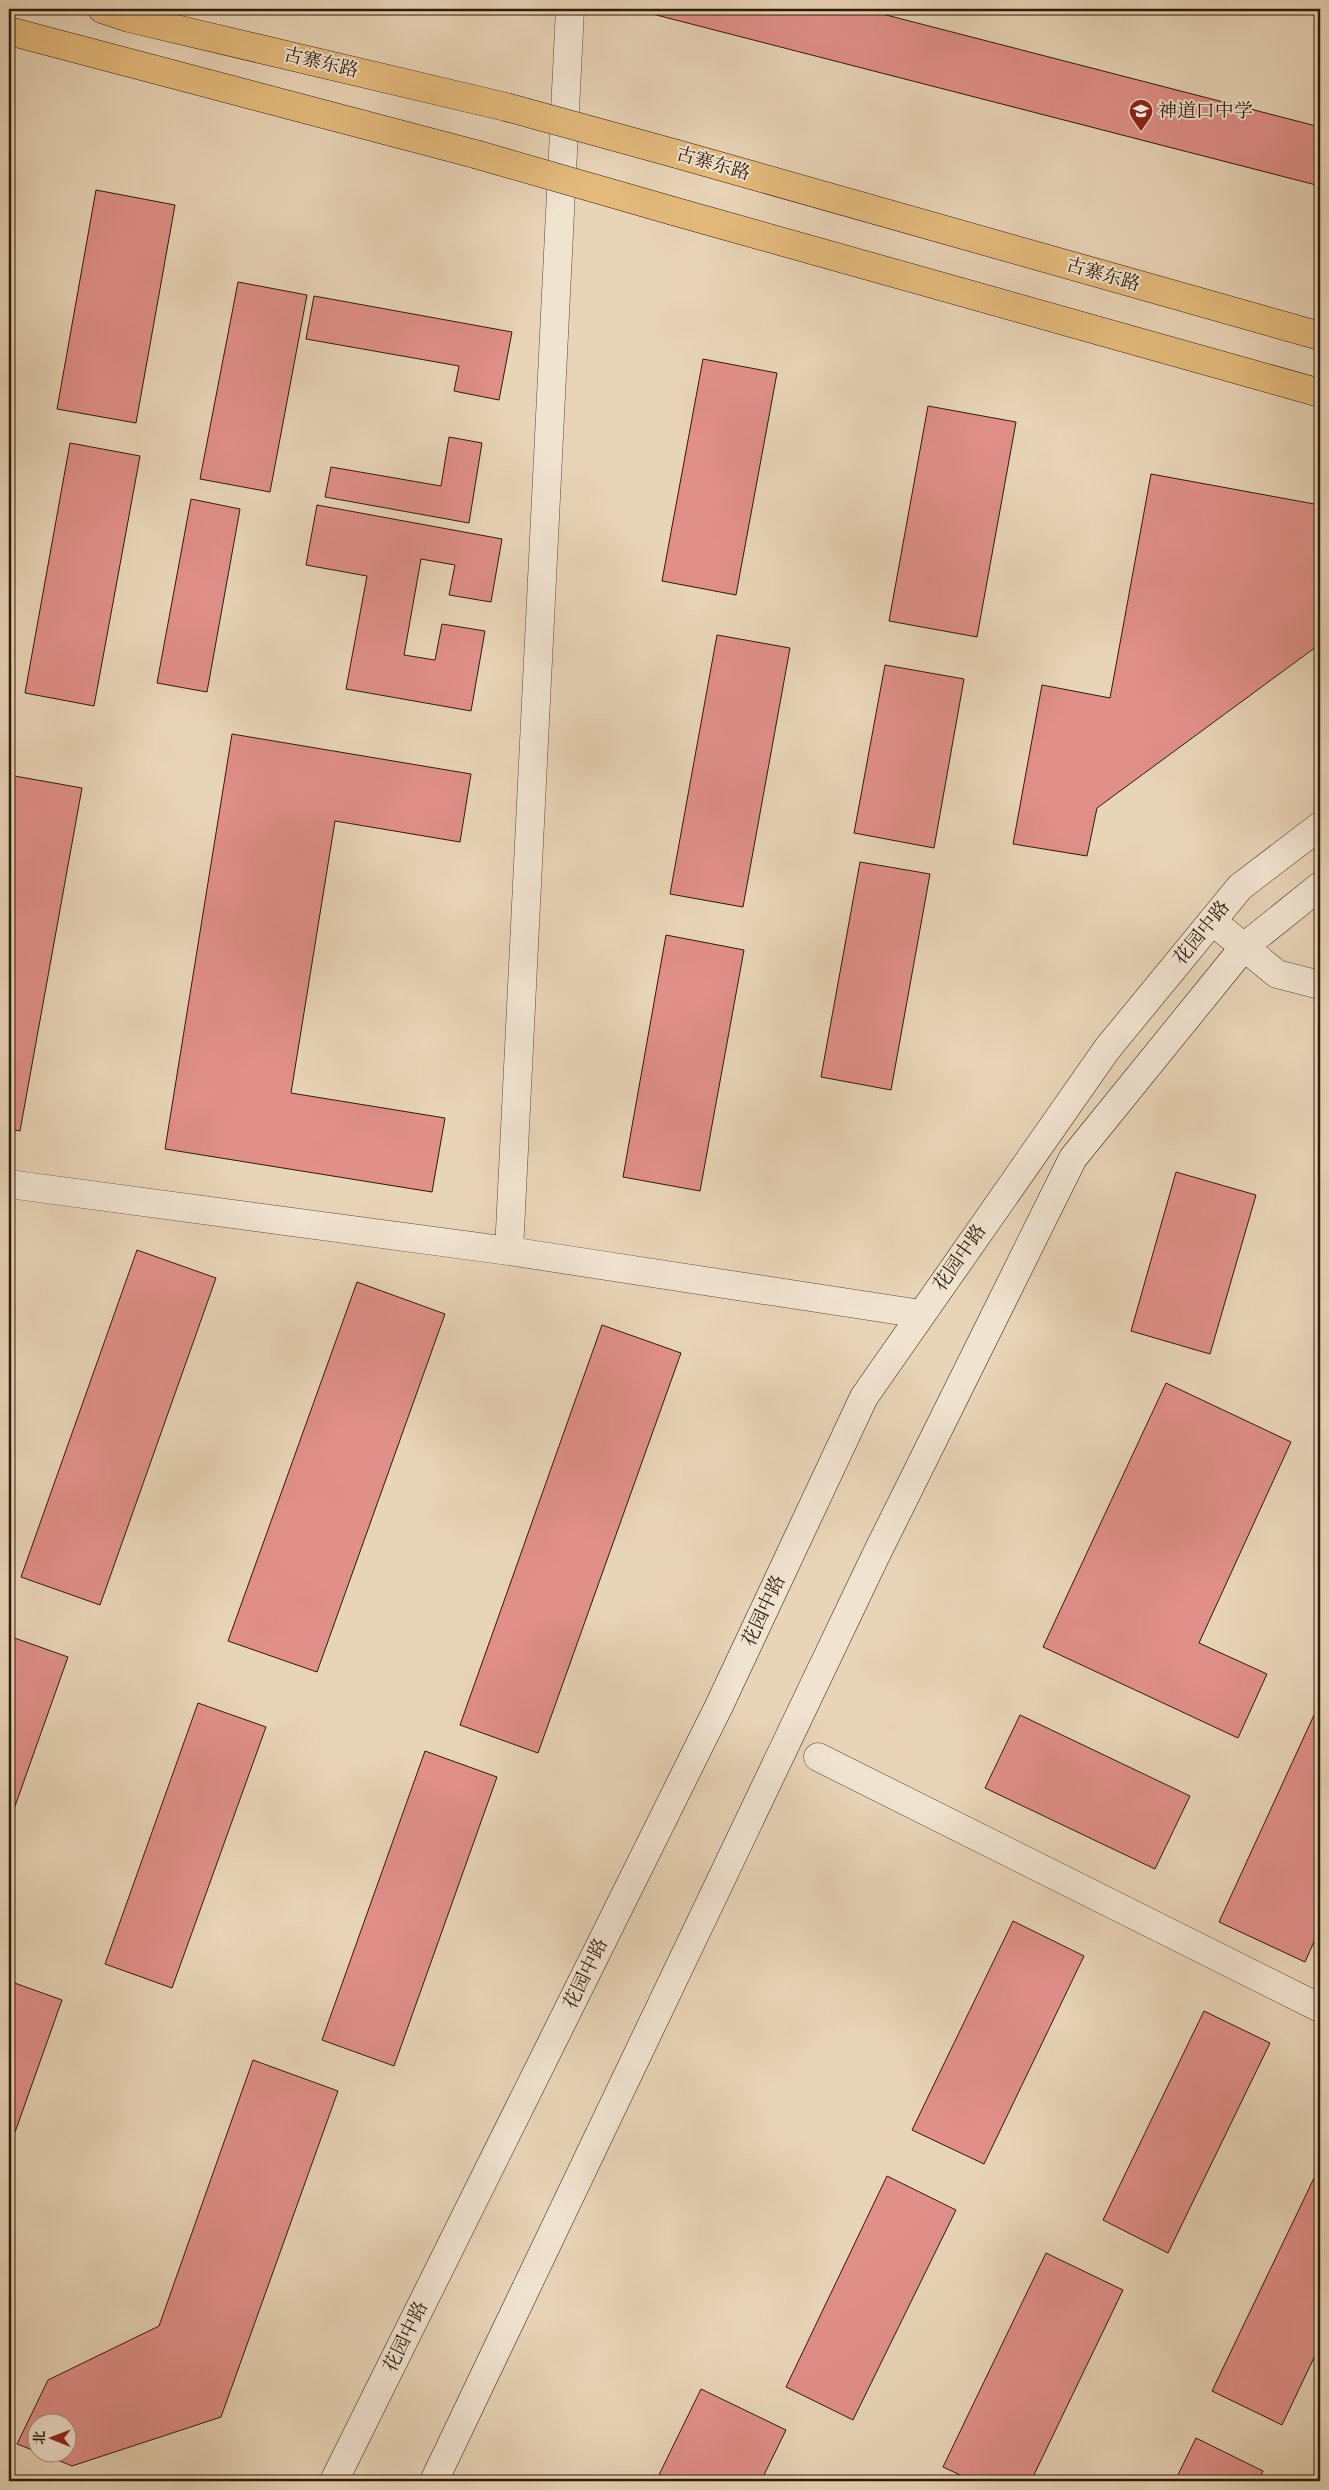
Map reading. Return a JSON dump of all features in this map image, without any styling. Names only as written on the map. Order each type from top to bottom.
[{"type":"main road","name":"古寨东路","points":[[102,9],[129,18],[506,107],[1320,336]]},
{"type":"main road","points":[[509,1252],[570,9]]},
{"type":"main road","points":[[9,31],[475,154],[1320,393]]},
{"type":"main road","name":"花园中路","points":[[334,2481],[719,1706],[864,1397],[1107,1049],[1240,887],[1320,826]]},
{"type":"main road","points":[[434,2481],[876,1555],[1074,1158],[1244,947],[1320,886]]},
{"type":"main road","points":[[1212,921],[1277,974],[1320,985]]},
{"type":"main road","points":[[9,1184],[509,1252],[921,1314]]},
{"type":"main road","points":[[818,1757],[1320,2008]]},
{"type":"building","points":[[633,9],[863,9],[1320,127],[1320,186]]},
{"type":"building","points":[[96,190],[175,205],[136,423],[57,409]]},
{"type":"building","points":[[238,282],[307,295],[270,492],[200,479]]},
{"type":"building","points":[[314,296],[512,332],[499,400],[454,391],[459,366],[306,339]]},
{"type":"building","points":[[703,359],[777,373],[736,595],[662,581]]},
{"type":"building","points":[[928,406],[1016,422],[977,637],[889,621]]},
{"type":"building","points":[[449,437],[482,443],[469,523],[325,497],[331,467],[441,486]]},
{"type":"building","points":[[70,443],[140,456],[94,706],[25,693]]},
{"type":"building","points":[[1151,474],[1320,505],[1320,644],[1097,808],[1087,856],[1013,844],[1042,685],[1110,698]]},
{"type":"building","points":[[191,499],[240,509],[207,692],[157,683]]},
{"type":"building","points":[[317,505],[502,539],[491,602],[449,595],[455,565],[421,559],[404,655],[435,660],[442,624],[485,631],[471,711],[346,689],[367,576],[306,565]]},
{"type":"building","points":[[717,635],[790,648],[743,907],[670,894]]},
{"type":"building","points":[[885,665],[964,679],[934,848],[854,833]]},
{"type":"building","points":[[232,734],[471,774],[460,842],[335,821],[291,1093],[445,1118],[432,1192],[165,1149]]},
{"type":"building","points":[[9,775],[82,788],[20,1131],[9,1129]]},
{"type":"building","points":[[860,862],[930,874],[891,1090],[821,1077]]},
{"type":"building","points":[[666,935],[744,950],[700,1191],[623,1177]]},
{"type":"building","points":[[1176,1172],[1256,1195],[1210,1354],[1131,1331]]},
{"type":"building","points":[[137,1250],[216,1278],[100,1605],[21,1577]]},
{"type":"building","points":[[357,1282],[445,1314],[317,1672],[228,1641]]},
{"type":"building","points":[[602,1325],[681,1353],[538,1753],[460,1725]]},
{"type":"building","points":[[1166,1383],[1291,1442],[1199,1643],[1267,1674],[1238,1738],[1043,1647]]},
{"type":"building","points":[[9,1636],[68,1657],[9,1823]]},
{"type":"building","points":[[1320,1702],[1320,1928],[1305,1962],[1219,1922]]},
{"type":"building","points":[[198,1703],[266,1727],[172,1988],[105,1964]]},
{"type":"building","points":[[1020,1715],[1190,1796],[1155,1869],[985,1788]]},
{"type":"building","points":[[425,1751],[497,1777],[394,2066],[322,2040]]},
{"type":"building","points":[[1013,1921],[1084,1956],[984,2164],[912,2130]]},
{"type":"building","points":[[9,1981],[62,2000],[9,2149]]},
{"type":"building","points":[[1204,2011],[1270,2043],[1168,2253],[1103,2220]]},
{"type":"building","points":[[253,2060],[338,2091],[221,2417],[72,2466],[63,2462],[78,2462],[78,2412],[32,2412],[48,2380],[159,2326]]},
{"type":"building","points":[[887,2176],[956,2210],[853,2420],[786,2387]]},
{"type":"building","points":[[1315,2176],[1320,2179],[1320,2345],[1282,2425],[1212,2391]]},
{"type":"building","points":[[1046,2253],[1123,2290],[1031,2481],[973,2481],[943,2467]]},
{"type":"building","points":[[701,2389],[786,2430],[761,2481],[656,2481]]},
{"type":"building","points":[[28,2421],[28,2448],[17,2444]]},
{"type":"building","points":[[1196,2438],[1263,2471],[1258,2481],[1175,2481]]},
{"type":"place","name":"神道口中学","points":[[1141,132]]}]
